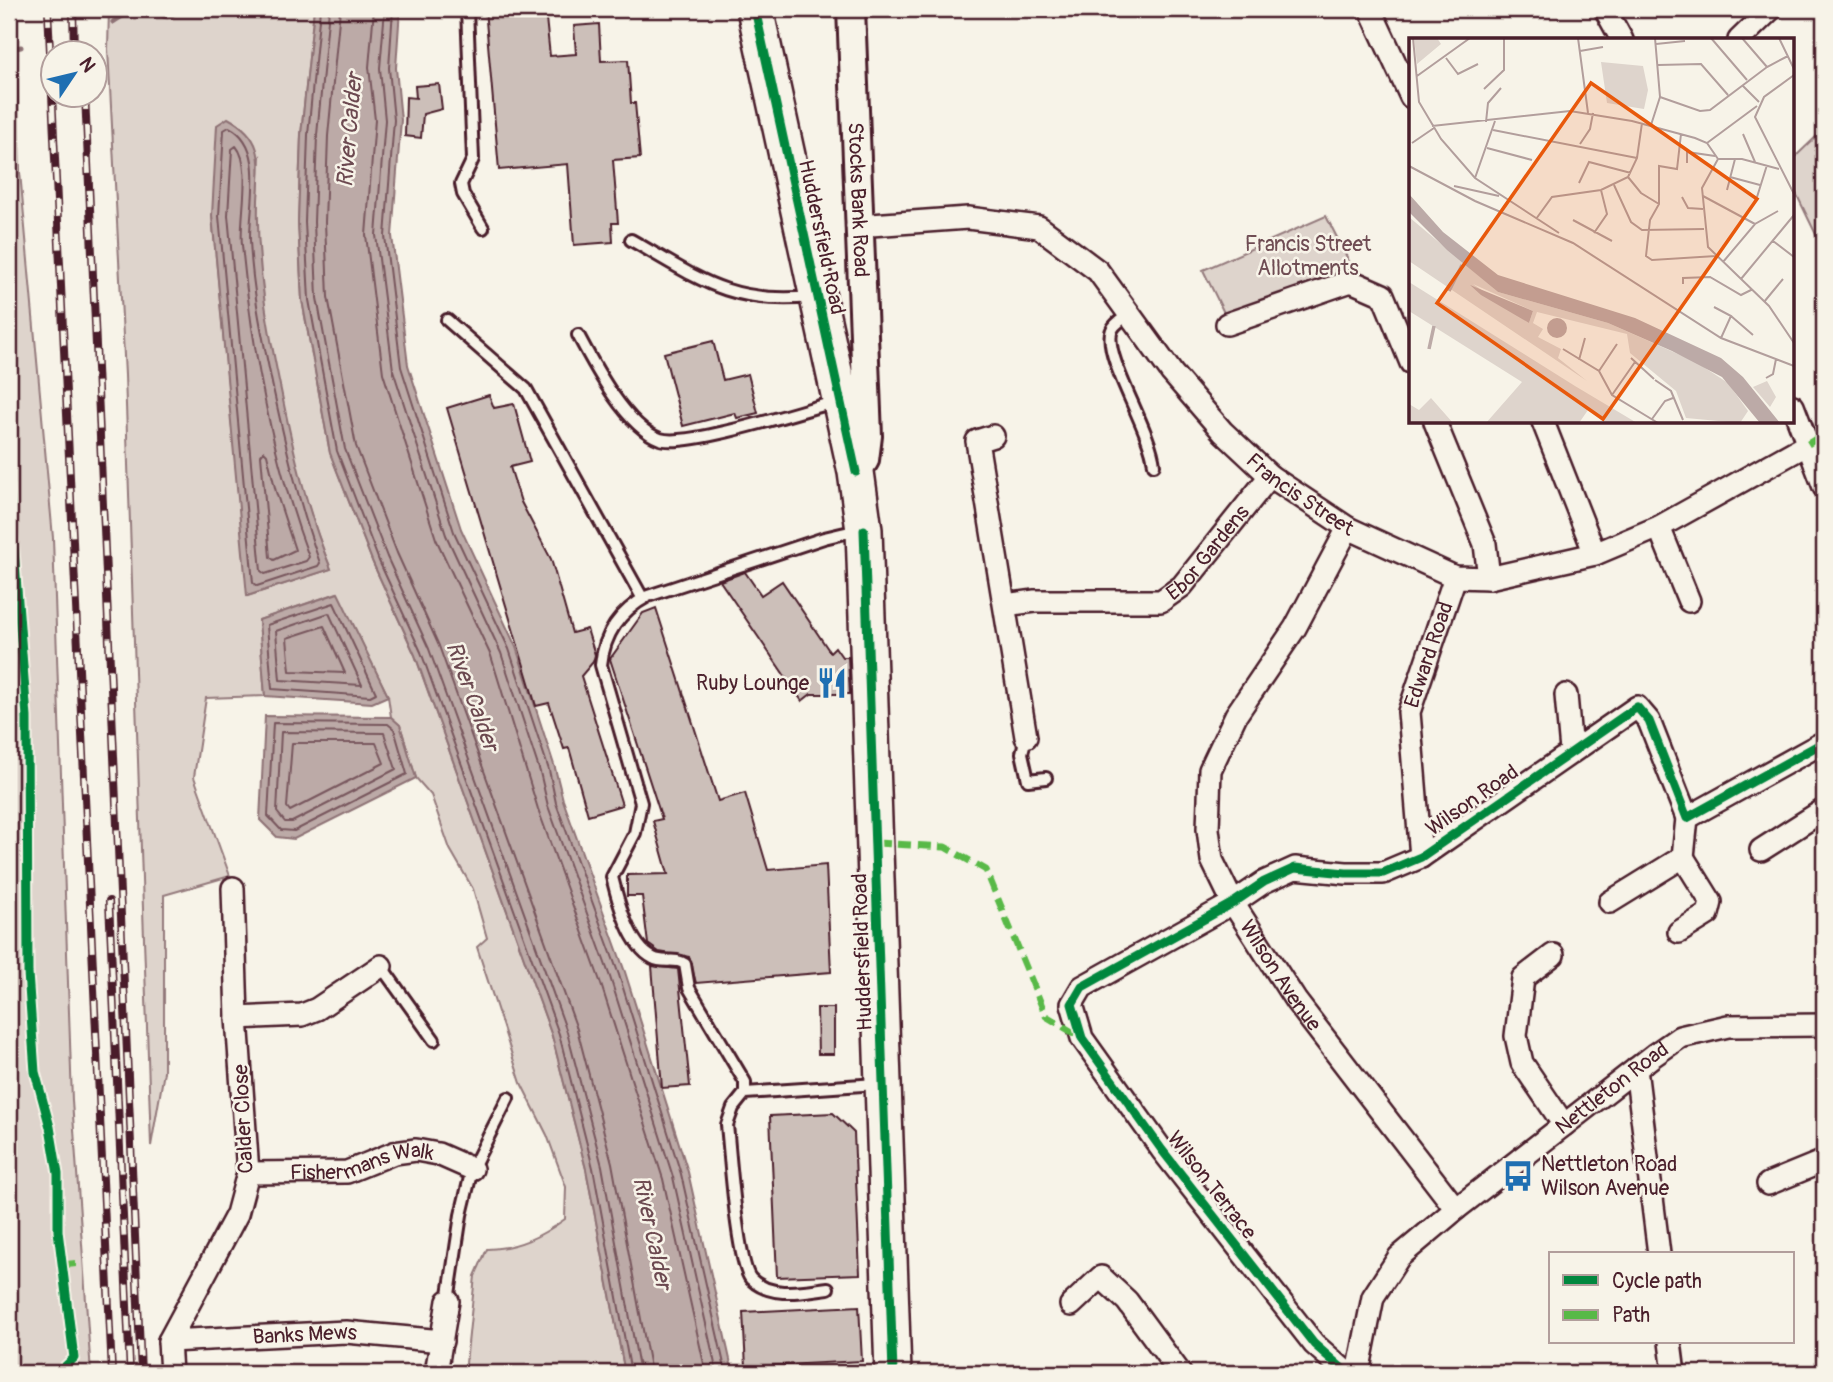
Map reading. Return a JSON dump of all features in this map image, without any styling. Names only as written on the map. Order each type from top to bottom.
[{"type":"highway","name":"Huddersfield Road","points":[[755,9],[856,472],[864,530],[893,1373]]},
{"type":"street","name":"Stocks Bank Road","points":[[851,9],[857,226],[867,436],[865,460],[856,472]]},
{"type":"street","points":[[1370,9],[1409,93]]},
{"type":"street","points":[[1605,9],[1621,38]]},
{"type":"street","points":[[1741,38],[1771,9]]},
{"type":"street","name":"Francis Street","points":[[857,226],[968,218],[1039,227],[1098,271],[1172,373],[1223,432],[1270,477],[1348,528],[1455,577],[1489,578],[1595,554],[1659,527],[1808,444]]},
{"type":"street","points":[[1227,324],[1351,281],[1383,295],[1409,358]]},
{"type":"street","points":[[1794,409],[1824,487]]},
{"type":"street","points":[[1436,424],[1485,544],[1489,578]]},
{"type":"street","points":[[1544,424],[1595,554]]},
{"type":"street","points":[[993,436],[977,441],[1026,737]]},
{"type":"street","name":"Ebor Gardens","points":[[1005,605],[1035,601],[1161,601],[1182,586],[1270,477]]},
{"type":"street","points":[[1659,527],[1689,601]]},
{"type":"street","name":"Wilson Avenue","points":[[1348,528],[1295,628],[1236,715],[1210,770],[1208,829],[1212,860],[1233,903],[1296,1001],[1456,1209]]},
{"type":"street","name":"Edward Road","points":[[1421,858],[1409,712],[1455,577]]},
{"type":"street","points":[[1566,695],[1571,751]]},
{"type":"street","name":"Wilson Road","points":[[1072,1004],[1082,987],[1233,903],[1264,881],[1295,867],[1346,873],[1383,873],[1421,858],[1637,707],[1648,721],[1686,818]]},
{"type":"street","points":[[1679,932],[1708,914],[1711,902],[1683,857],[1686,818],[1824,742]]},
{"type":"street","points":[[1761,850],[1822,811],[1824,815]]},
{"type":"street","points":[[1610,902],[1683,857]]},
{"type":"street","name":"Calder Close","points":[[169,1341],[237,1214],[248,1173],[237,1018],[233,888]]},
{"type":"street","points":[[1553,955],[1523,978],[1516,1036],[1522,1063],[1564,1125]]},
{"type":"street","points":[[237,1018],[302,1015],[317,1009],[381,965]]},
{"type":"street","name":"Wilson Terrace","points":[[1072,1004],[1082,1038],[1162,1150],[1314,1344],[1347,1373]]},
{"type":"street","name":"Nettleton Road","points":[[1358,1373],[1373,1297],[1399,1257],[1456,1209],[1636,1069],[1679,1037],[1728,1027],[1824,1025]]},
{"type":"street","points":[[1636,1069],[1659,1252]]},
{"type":"street","name":"Fishermans Walk","points":[[248,1173],[347,1172],[394,1153],[416,1150],[438,1154],[472,1169]]},
{"type":"street","points":[[1768,1184],[1824,1161]]},
{"type":"street","points":[[1071,1305],[1101,1276],[1127,1301],[1180,1373]]},
{"type":"street","points":[[436,1373],[448,1301]]},
{"type":"street","name":"Banks Mews","points":[[169,1341],[346,1332],[442,1341]]},
{"type":"street","points":[[169,1341],[171,1373]]},
{"type":"street","points":[[1670,1344],[1674,1373]]},
{"type":"lane","points":[[467,9],[473,159],[461,184],[463,194],[483,228]]},
{"type":"lane","points":[[631,240],[716,288],[756,298],[818,296]]},
{"type":"lane","points":[[1129,314],[1111,330],[1110,337],[1118,368],[1149,438],[1154,465]]},
{"type":"lane","points":[[447,320],[526,389],[643,599]]},
{"type":"lane","points":[[578,335],[596,368],[627,412],[659,439],[672,441],[699,436],[840,401]]},
{"type":"lane","points":[[828,1288],[793,1293],[762,1287],[749,1277],[742,1255],[727,1125],[733,1108],[745,1093],[745,1082],[689,988],[685,964],[654,959],[644,952],[618,901],[612,877],[635,833],[640,803],[601,665],[603,644],[634,603],[824,538],[864,530]]},
{"type":"lane","points":[[1026,737],[1022,753],[1028,780],[1046,778]]},
{"type":"lane","points":[[381,965],[434,1040]]},
{"type":"lane","points":[[745,1093],[885,1084]]},
{"type":"lane","points":[[448,1301],[461,1215],[472,1169],[508,1098]]},
{"type":"green space","points":[[9,9],[15,9],[20,172],[53,538],[72,1101],[91,1373],[9,1373]]},
{"type":"green space","points":[[109,9],[314,9],[301,135],[298,222],[302,300],[330,453],[373,563],[415,655],[552,1036],[586,1169],[625,1373],[465,1373],[475,1276],[487,1249],[528,1240],[565,1219],[566,1187],[547,1135],[521,1083],[477,947],[487,938],[473,889],[450,849],[431,795],[416,778],[400,725],[391,717],[388,696],[337,593],[259,620],[265,696],[206,698],[194,777],[230,876],[164,895],[164,1072],[151,1146],[125,375],[108,49]],"holes":[[[260,157],[257,210],[261,281],[273,365],[292,451],[331,569],[248,596],[212,216]]]},
{"type":"green space","points":[[1824,129],[1824,251],[1794,189],[1794,158]]},
{"type":"green space","name":"Francis Street Allotments","points":[[1326,216],[1353,269],[1227,319],[1203,270]]},
{"type":"water","name":"River Calder","points":[[314,9],[400,9],[396,68],[401,120],[392,236],[408,365],[461,529],[516,647],[563,800],[625,972],[688,1172],[733,1373],[625,1373],[586,1169],[552,1036],[415,655],[373,563],[330,453],[302,300],[298,222],[301,135]]},
{"type":"water","points":[[228,118],[249,134],[258,152],[259,251],[268,326],[297,464],[315,528],[331,569],[247,596],[212,215],[217,125]]},
{"type":"water","points":[[338,593],[388,696],[372,703],[265,696],[259,620]]},
{"type":"water","points":[[265,716],[391,717],[400,725],[416,778],[294,839],[277,837],[260,820]]},
{"type":"building","points":[[485,9],[545,9],[550,56],[576,54],[574,26],[599,24],[601,61],[628,60],[631,103],[635,103],[640,158],[613,160],[618,223],[612,223],[613,242],[574,245],[568,164],[499,170]]},
{"type":"building","points":[[439,84],[442,109],[423,114],[421,138],[405,136],[406,97],[416,98],[415,86]]},
{"type":"building","points":[[713,341],[723,380],[748,374],[758,413],[737,418],[735,413],[683,426],[664,353]]},
{"type":"building","points":[[489,395],[494,408],[514,404],[530,462],[510,467],[521,502],[551,559],[572,633],[587,629],[595,655],[593,662],[581,676],[622,805],[588,815],[569,748],[564,749],[549,703],[536,706],[447,408]]},
{"type":"building","points":[[745,572],[761,595],[782,581],[830,652],[835,647],[842,657],[848,657],[850,694],[811,694],[802,701],[720,581]]},
{"type":"building","points":[[656,608],[718,801],[745,793],[768,870],[826,865],[831,972],[696,983],[689,957],[659,952],[648,944],[642,896],[627,896],[627,875],[668,874],[653,821],[662,819],[610,659],[643,613]]},
{"type":"building","points":[[652,966],[678,969],[690,1086],[662,1088]]},
{"type":"building","points":[[817,1008],[834,1008],[834,1054],[818,1054]]},
{"type":"building","points":[[833,1113],[854,1133],[860,1274],[777,1277],[770,1116]]},
{"type":"building","points":[[859,1306],[862,1361],[746,1367],[743,1312]]},
{"type":"waterway","points":[[113,22],[141,9],[151,10],[165,17],[181,9]]},
{"type":"waterway","points":[[9,49],[21,47]]},
{"type":"railway","points":[[48,9],[112,1373]]},
{"type":"railway","points":[[73,9],[74,38]]},
{"type":"railway","points":[[86,108],[141,1373]]},
{"type":"railway","points":[[109,901],[130,1373]]},
{"type":"marked path","points":[[1808,444],[1824,434]]},
{"type":"marked path","points":[[876,843],[945,847],[986,870],[1046,1016],[1082,1038]]},
{"type":"marked path","points":[[62,1265],[82,1263]]},
{"type":"cycle path","points":[[755,9],[856,472]]},
{"type":"cycle path","points":[[9,486],[27,717],[28,973],[35,1072],[50,1127],[58,1174],[58,1231],[74,1358],[58,1373]]},
{"type":"cycle path","points":[[864,530],[893,1373]]},
{"type":"cycle path","points":[[1347,1373],[1314,1344],[1162,1150],[1082,1038],[1072,1004],[1082,987],[1233,903],[1264,882],[1295,868],[1383,873],[1421,857],[1637,707],[1649,721],[1687,818],[1824,742]]},
{"type":"place","name":"Ruby Lounge","points":[[832,683]]},
{"type":"place","name":"Nettleton Road Wilson Avenue","points":[[1518,1176]]}]
